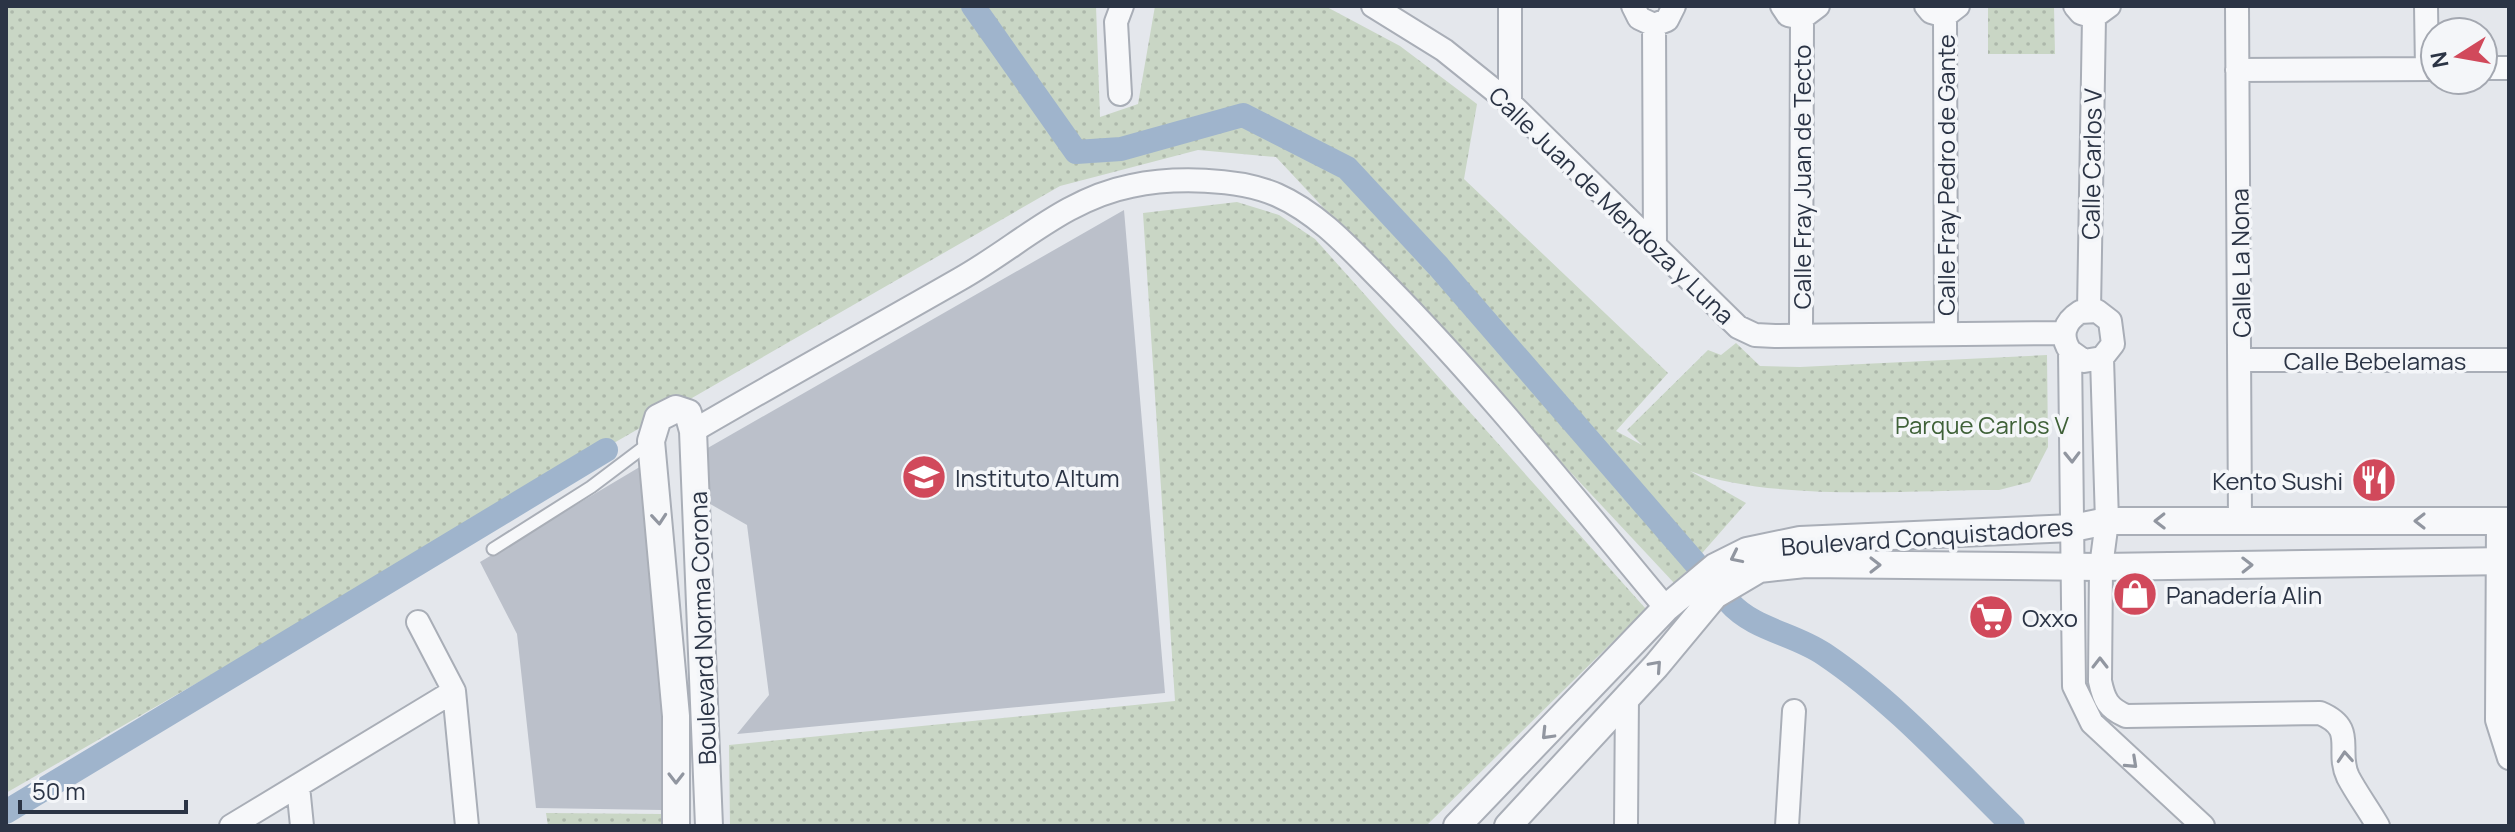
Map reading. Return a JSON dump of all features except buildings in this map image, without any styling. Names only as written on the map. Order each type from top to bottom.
[{"type":"street","points":[[1120,94],[1116,22],[1122,6]]},
{"type":"street","name":"Calle Juan de Mendoza y Luna","points":[[1373,6],[1444,50],[1510,103],[1738,327],[1755,335],[1946,334],[2067,342]]},
{"type":"street","points":[[1510,6],[1510,103]]},
{"type":"street","points":[[1633,6],[1639,18],[1654,25],[1667,20],[1674,6]]},
{"type":"street","points":[[1782,6],[1788,15],[1810,12]]},
{"type":"street","name":"Calle La Nona","points":[[2237,6],[2240,520]]},
{"type":"street","name":"Calle Fray Pedro de Gante","points":[[1943,9],[1946,334]]},
{"type":"street","name":"Calle Carlos V","points":[[2089,310],[2093,10]]},
{"type":"street","name":"Calle Fray Juan de Tecto","points":[[1801,335],[1810,12]]},
{"type":"street","points":[[1654,25],[1655,246]]},
{"type":"street","points":[[2237,70],[2419,69]]},
{"type":"street","points":[[651,441],[653,427],[666,411],[684,409],[693,431],[962,278],[1054,216],[1129,186],[1182,179],[1226,184],[1274,193],[1304,209],[1333,232],[1441,340],[1666,608]]},
{"type":"street","points":[[2203,826],[2092,723],[2074,686],[2067,342],[2072,317],[2089,310],[2104,315],[2113,328],[2113,344],[2102,358],[2107,521],[2101,567],[2100,681],[2110,708],[2126,716],[2320,713],[2332,718],[2344,736],[2346,774],[2378,826]]},
{"type":"street","points":[[2067,342],[2084,361],[2102,358]]},
{"type":"street","name":"Calle Bebelamas","points":[[2241,360],[2509,360]]},
{"type":"street","name":"Boulevard Norma Corona","points":[[693,431],[707,714],[709,826]]},
{"type":"street","name":"Boulevard Norma Corona","points":[[651,441],[676,716],[676,826]]},
{"type":"street","name":"Boulevard Conquistadores","points":[[1457,826],[1666,608],[1726,562],[1747,551],[1800,540],[2073,528],[2107,521],[2504,522]]},
{"type":"street","points":[[2504,522],[2497,720],[2509,758]]},
{"type":"street","name":"Boulevard Conquistadores","points":[[1508,826],[1656,666],[1715,595],[1759,569],[1805,564],[2101,567],[2503,561]]},
{"type":"street","points":[[418,622],[454,691],[467,826]]},
{"type":"street","points":[[231,826],[454,691]]},
{"type":"street","points":[[1626,826],[1627,695]]},
{"type":"street","points":[[2092,723],[2110,708]]},
{"type":"street","points":[[1787,826],[1794,711]]},
{"type":"street","points":[[676,716],[707,714]]},
{"type":"street","points":[[298,786],[302,826]]},
{"type":"lane","points":[[493,549],[591,487],[651,441]]},
{"type":"green space","name":"Parque Carlos V","points":[[6,6],[1096,6],[1100,117],[1138,104],[1155,6],[1325,6],[1400,46],[1477,104],[1464,179],[1668,373],[1616,431],[1642,445],[1627,430],[1708,350],[1721,355],[1736,343],[1760,366],[1800,367],[2047,355],[2048,447],[2030,482],[1999,490],[1801,491],[1723,481],[1690,471],[1746,503],[1675,584],[1276,157],[1198,150],[1060,186],[6,793]]},
{"type":"green space","points":[[1988,6],[2054,6],[2055,54],[1988,54]]},
{"type":"green space","points":[[1237,202],[1279,215],[1315,239],[1646,609],[1426,826],[730,826],[729,745],[1175,701],[1143,213]]},
{"type":"green space","points":[[546,813],[662,814],[662,826],[548,826]]},
{"type":"waterway","points":[[973,6],[1076,152],[1121,149],[1243,115],[1347,168],[1439,267],[1697,565]]},
{"type":"waterway","points":[[6,812],[606,450]]},
{"type":"waterway","points":[[1729,602],[1750,619],[1812,647],[1850,672],[1922,736],[2013,826]]},
{"type":"place","name":"Instituto Altum","points":[[924,477]]},
{"type":"place","name":"Kento Sushi","points":[[2374,480]]},
{"type":"place","name":"Panadería Alin","points":[[2135,594]]},
{"type":"place","name":"Oxxo","points":[[1991,617]]}]
